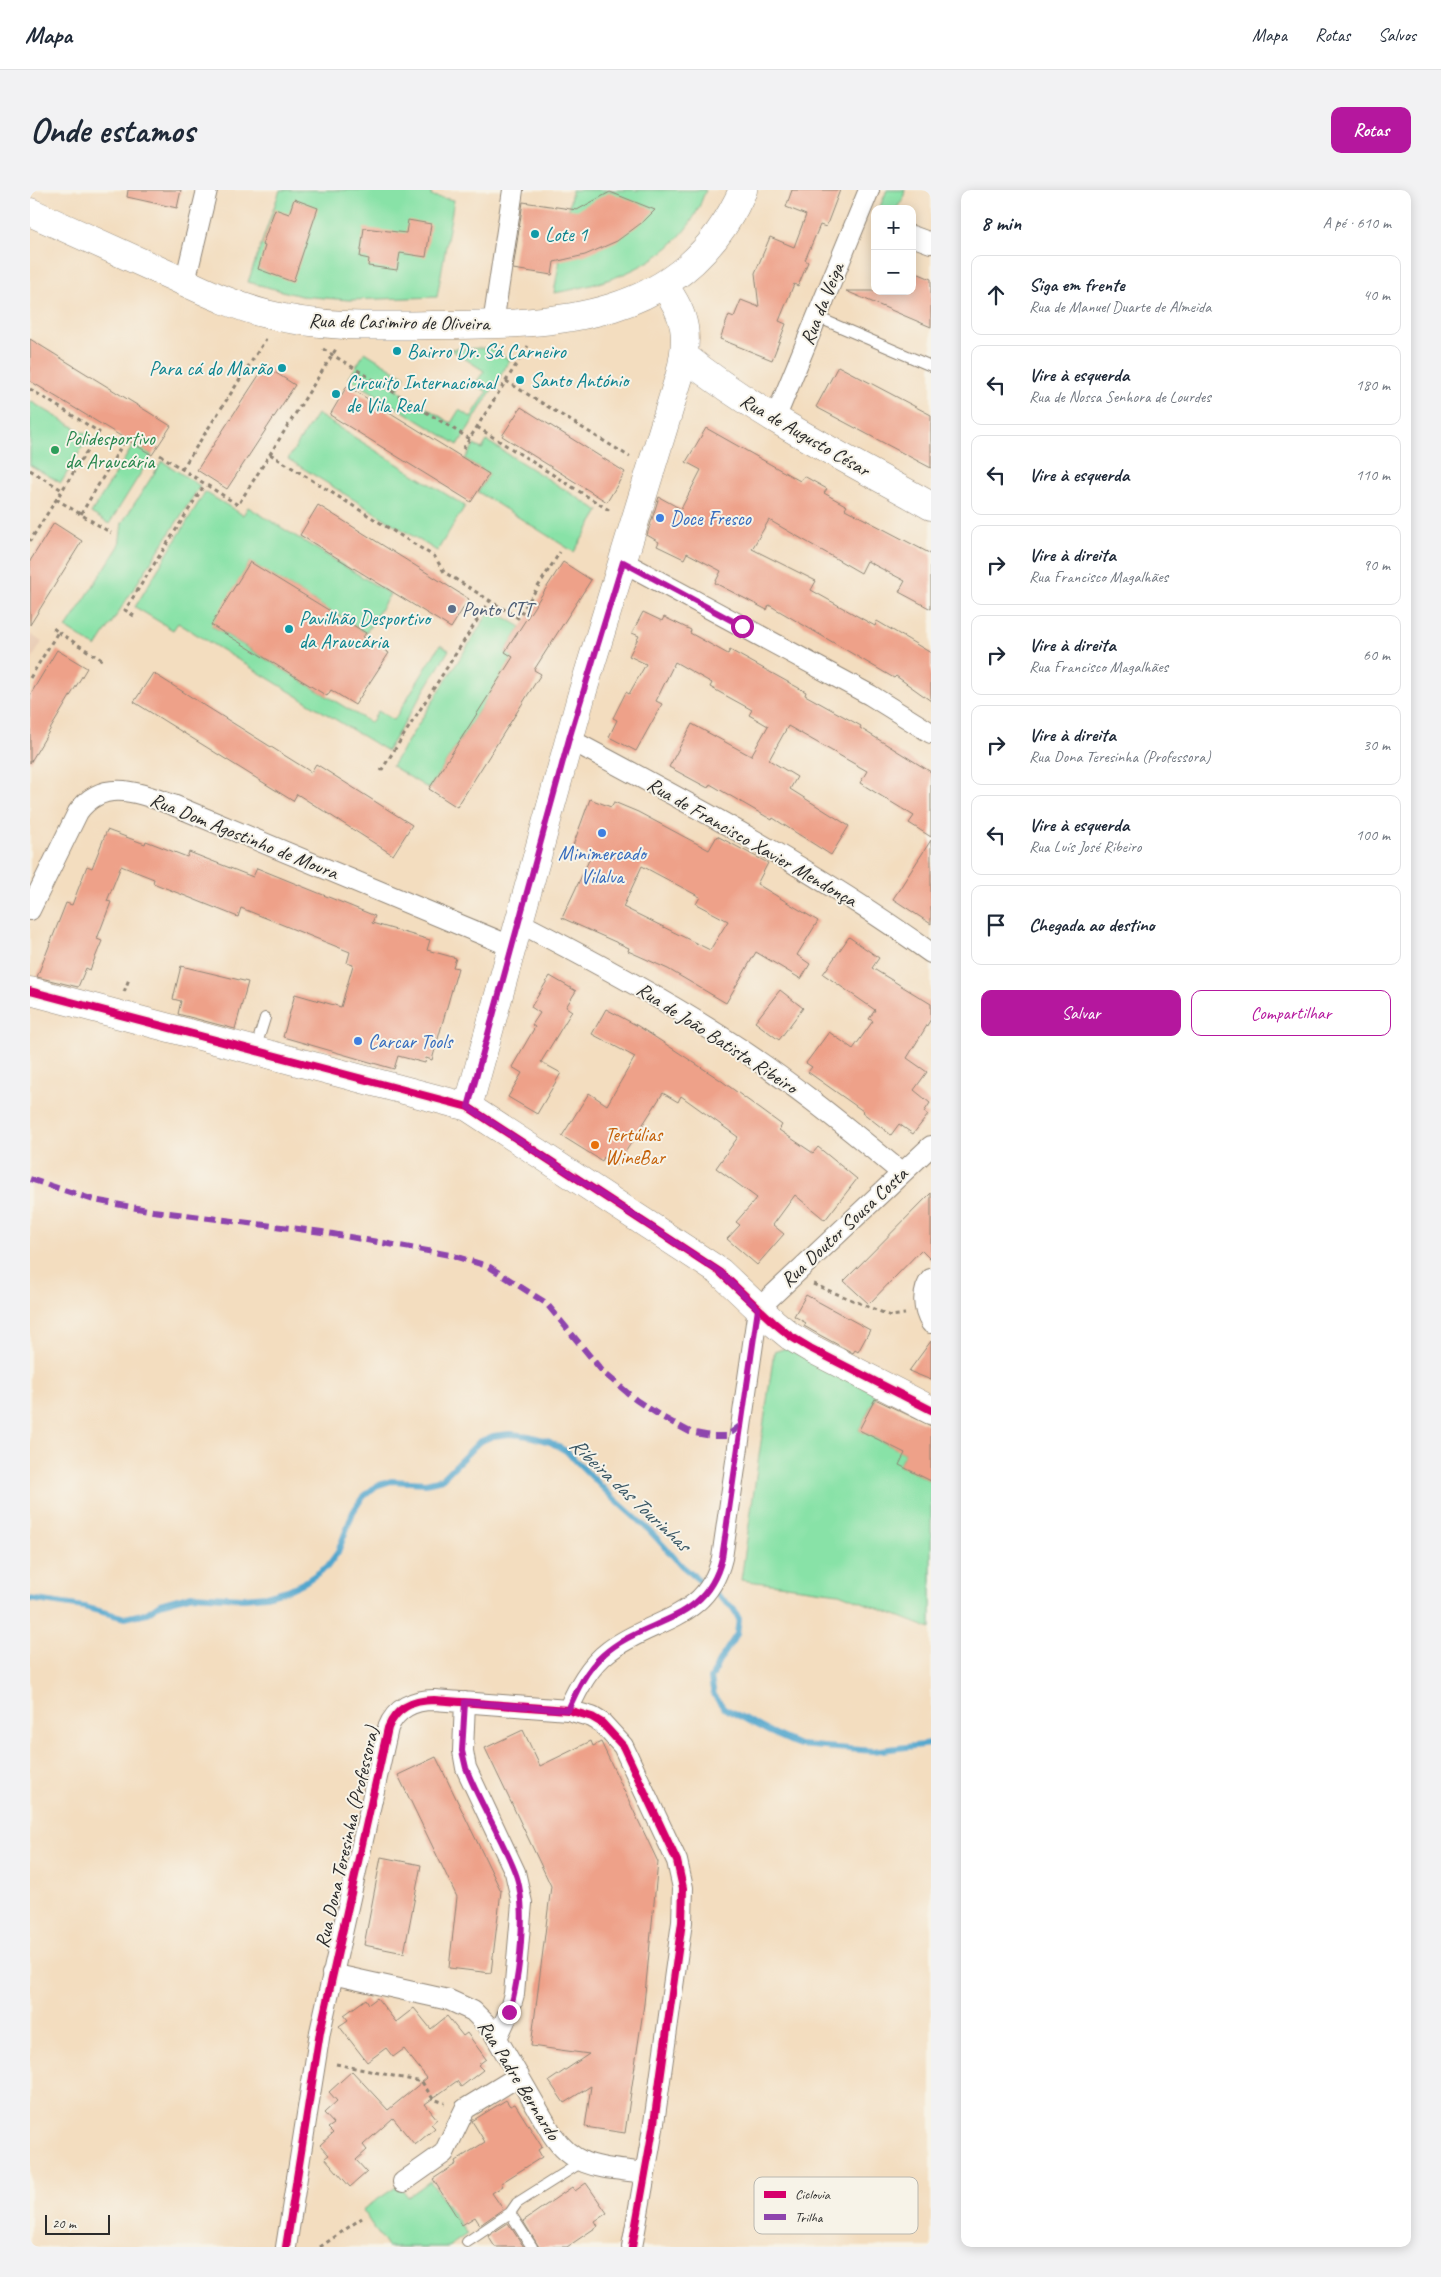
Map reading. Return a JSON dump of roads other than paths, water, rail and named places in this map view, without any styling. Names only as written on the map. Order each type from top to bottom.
[{"type":"street","points":[[185,282],[207,190]]},
{"type":"street","points":[[493,324],[513,190]]},
{"type":"street","name":"Rua de Casimiro de Oliveira","points":[[30,212],[228,302],[268,314],[293,319],[378,325],[493,324],[543,322],[592,314],[622,306],[664,286],[696,260],[713,242],[743,190]]},
{"type":"street","name":"Rua da Veiga","points":[[774,418],[817,317],[867,217],[869,190]]},
{"type":"street","points":[[916,237],[931,243]]},
{"type":"street","points":[[468,1107],[569,739],[684,356],[684,321],[677,304],[664,286]]},
{"type":"street","name":"Rua de Augusto César","points":[[684,356],[715,380],[774,418],[931,506]]},
{"type":"street","points":[[623,562],[870,695],[931,733]]},
{"type":"street","name":"Rua de Francisco Xavier Mendonça","points":[[569,739],[674,794],[818,878],[883,918],[931,952]]},
{"type":"street","name":"Rua Dom Agostinho de Moura","points":[[30,910],[84,802],[94,795],[118,790],[173,804],[516,935]]},
{"type":"street","name":"Rua de João Batista Ribeiro","points":[[516,935],[597,963],[719,1035],[821,1107],[902,1173]]},
{"type":"street","points":[[30,991],[468,1107],[720,1272],[773,1322],[810,1348],[931,1410]]},
{"type":"street","name":"Rua Doutor Sousa Costa","points":[[758,1309],[931,1146]]},
{"type":"street","points":[[928,1316],[925,1291],[931,1279]]},
{"type":"street","points":[[568,1710],[585,1676],[603,1655],[623,1642],[684,1612],[708,1591],[716,1577],[722,1558],[758,1309]]},
{"type":"street","name":"Rua Dona Teresinha (Professora)","points":[[286,2247],[315,2060],[332,1974],[391,1720],[404,1707],[423,1700],[568,1710],[592,1717],[610,1730],[620,1742],[672,1848],[683,1888],[682,1922],[645,2173],[632,2247]]},
{"type":"street","points":[[465,1702],[462,1751],[466,1768],[516,1872],[522,1903],[514,1994],[497,2038]]},
{"type":"street","name":"Rua Padre Bernardo","points":[[332,1974],[456,2002],[480,2016],[497,2038],[558,2144],[570,2156],[582,2162],[645,2173]]},
{"type":"street","points":[[403,2182],[444,2153],[465,2109],[519,2076]]},
{"type":"lane","points":[[817,317],[931,366]]},
{"type":"lane","points":[[255,1050],[265,1018]]},
{"type":"lane","points":[[467,2242],[510,2213],[517,2203],[582,2162]]},
{"type":"lane","points":[[510,2213],[532,2247]]},
{"type":"waterway","name":"Ribeira das Tourinhas","points":[[30,1599],[84,1607],[125,1618],[147,1613],[160,1604],[192,1595],[243,1598],[266,1596],[288,1590],[305,1582],[327,1567],[338,1552],[353,1512],[362,1498],[376,1486],[391,1481],[426,1483],[442,1479],[479,1442],[493,1436],[510,1434],[529,1436],[550,1442],[566,1451],[611,1496],[650,1531],[682,1566],[733,1608],[739,1619],[737,1634],[718,1663],[711,1679],[714,1695],[724,1708],[799,1745],[873,1751],[931,1744]]},
{"type":"place","name":"Lote 1","points":[[535,234]]},
{"type":"place","name":"Bairro Dr. Sá Carneiro","points":[[397,351]]},
{"type":"place","name":"Para cá do Marão","points":[[282,368]]},
{"type":"place","name":"Santo António","points":[[520,380]]},
{"type":"place","name":"Circuito Internacional de Vila Real","points":[[336,394]]},
{"type":"place","name":"Polidesportivo da Araucária","points":[[55,450]]},
{"type":"place","name":"Doce Fresco","points":[[660,518]]},
{"type":"place","name":"Ponto CTT","points":[[452,609]]},
{"type":"place","name":"Pavilhão Desportivo da Araucária","points":[[289,629]]},
{"type":"place","name":"Minimercado Vilalva","points":[[602,833]]},
{"type":"place","name":"Carcar Tools","points":[[358,1041]]},
{"type":"place","name":"Tertúlias WineBar","points":[[595,1145]]}]
